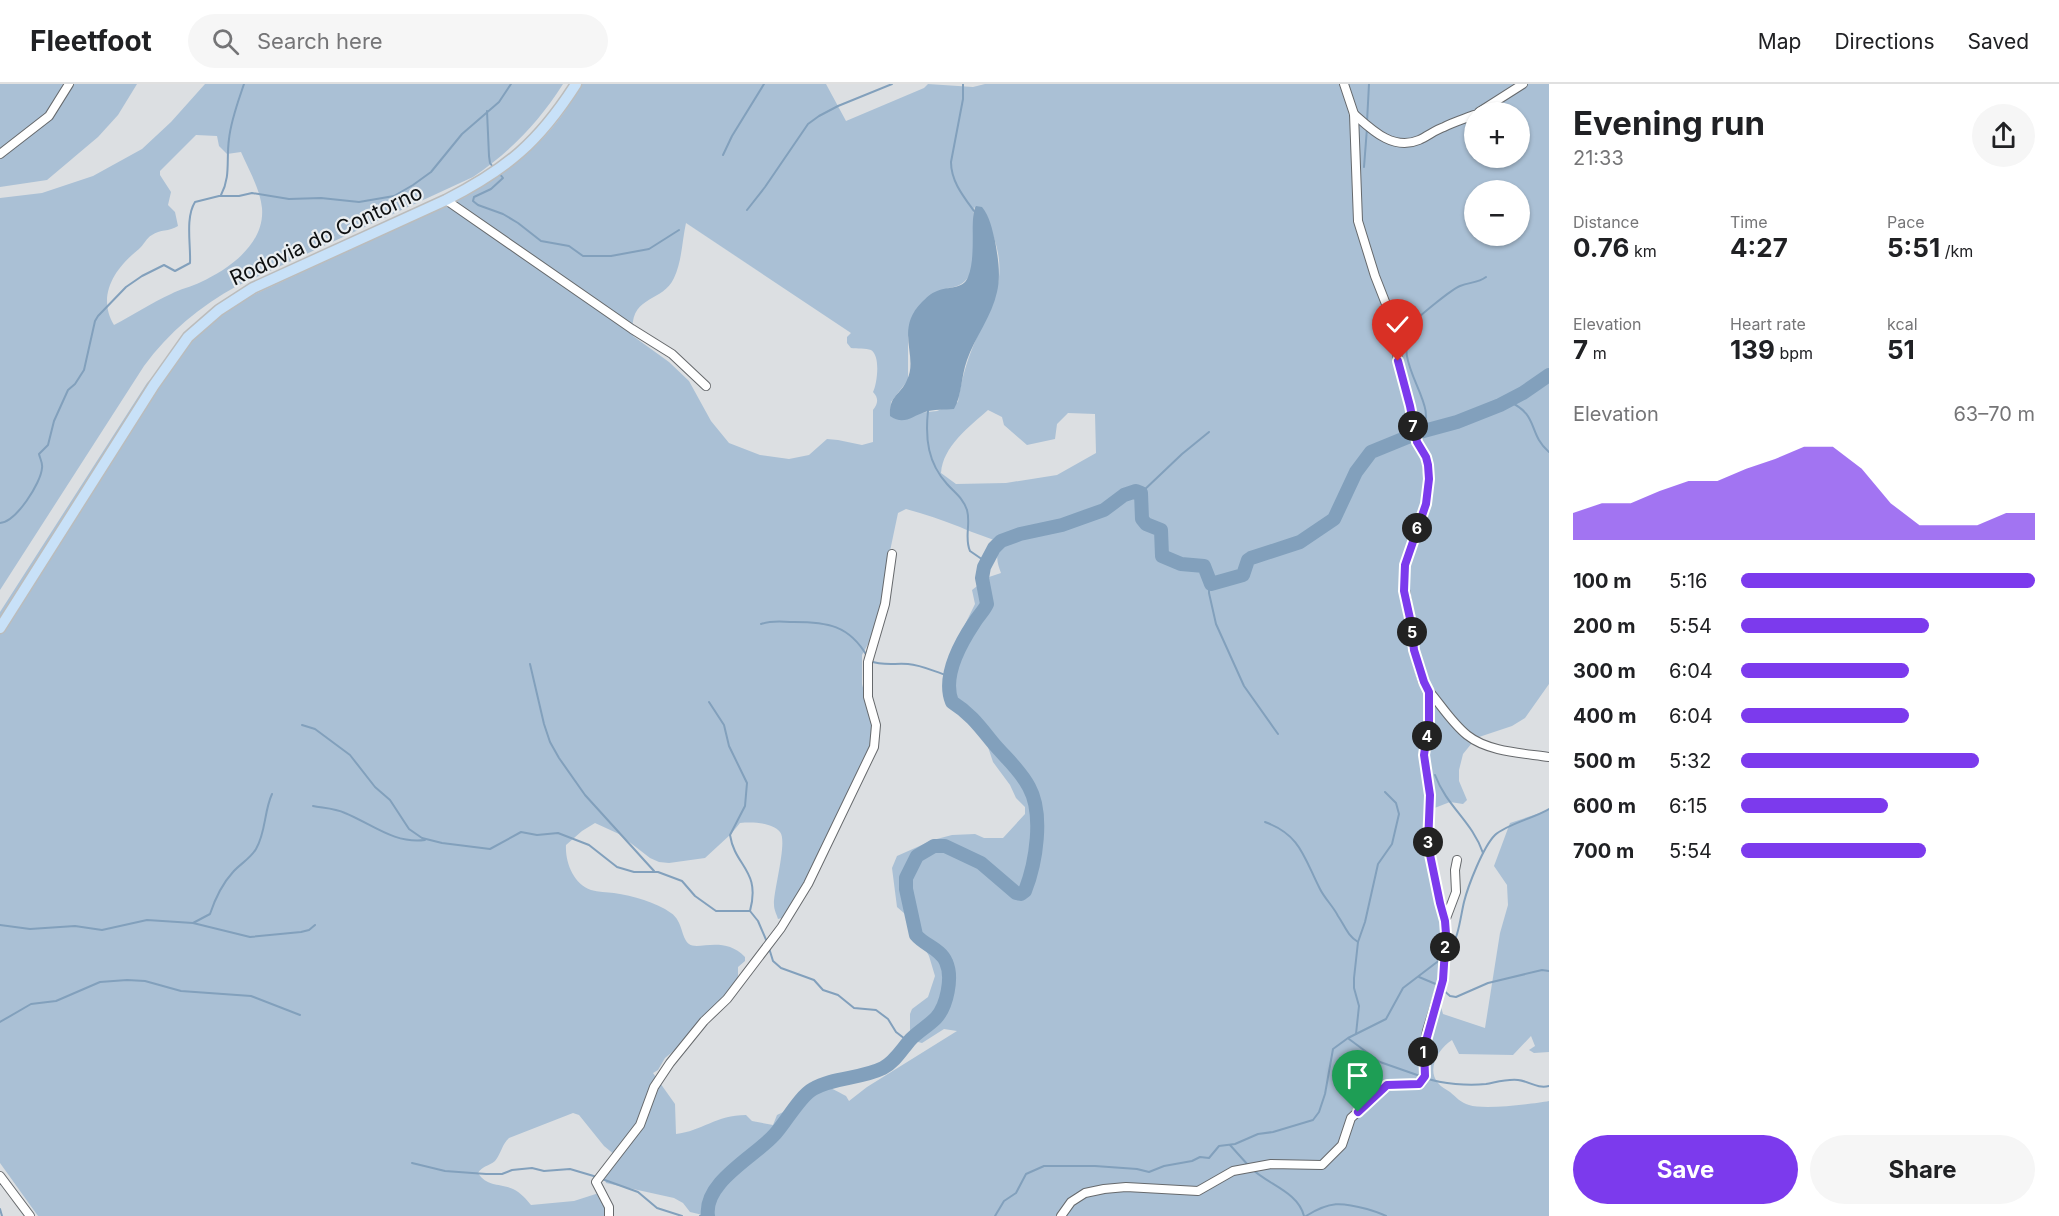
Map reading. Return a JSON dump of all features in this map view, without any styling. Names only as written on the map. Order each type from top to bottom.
[{"type":"main road","name":"Rodovia do Contorno","points":[[0,628],[148,393],[189,337],[219,310],[253,288],[476,185],[503,167],[528,145],[561,109],[576,84]]},
{"type":"street","points":[[0,154],[49,116],[69,84]]},
{"type":"street","points":[[1344,84],[1354,114],[1358,221],[1375,276],[1393,322],[1398,361],[1417,442],[1426,457],[1429,479],[1426,504],[1405,565],[1404,591],[1414,650],[1429,692],[1459,727],[1473,739],[1510,751],[1549,757]]},
{"type":"street","points":[[1495,102],[1523,84]]},
{"type":"street","points":[[1354,114],[1386,140],[1406,143],[1416,141],[1464,119]]},
{"type":"street","points":[[446,200],[632,329],[672,354],[706,386]]},
{"type":"street","points":[[609,1216],[609,1207],[596,1182],[640,1125],[654,1088],[670,1063],[704,1021],[727,999],[781,928],[808,884],[874,747],[876,725],[868,697],[868,662],[885,604],[892,555]]},
{"type":"street","points":[[1061,1216],[1071,1202],[1086,1193],[1104,1189],[1126,1187],[1198,1191],[1233,1171],[1270,1164],[1317,1165],[1327,1162],[1342,1145],[1352,1118],[1384,1088],[1393,1084],[1419,1084],[1423,1081],[1425,1076],[1424,1048],[1443,980],[1445,921],[1428,845],[1430,795],[1424,755],[1429,722],[1429,692]]},
{"type":"street","points":[[1445,921],[1456,892],[1457,860]]},
{"type":"street","points":[[0,1176],[30,1216]]},
{"type":"shaded area","points":[[0,84],[137,84],[118,115],[98,137],[47,180],[0,187]]},
{"type":"shaded area","points":[[205,84],[563,84],[523,135],[473,177],[237,286],[210,302],[186,321],[144,366],[0,590],[0,198],[42,193],[93,176],[142,149],[171,122]],"holes":[[[196,135],[217,136],[219,146],[227,154],[241,152],[254,180],[262,208],[258,233],[243,254],[223,270],[114,325],[107,303],[111,282],[116,273],[150,236],[178,226],[175,212],[168,205],[171,192],[160,175],[160,171]]]},
{"type":"shaded area","points":[[580,84],[826,84],[846,121],[924,88],[928,84],[973,87],[985,84],[1549,84],[1549,684],[1525,718],[1512,726],[1476,738],[1463,754],[1459,781],[1467,800],[1463,804],[1450,802],[1432,809],[1430,835],[1442,901],[1439,1000],[1443,1014],[1485,1028],[1500,933],[1508,905],[1507,885],[1494,866],[1510,823],[1549,810],[1549,1052],[1534,1053],[1529,1050],[1535,1046],[1531,1036],[1513,1055],[1459,1054],[1452,1040],[1439,1053],[1433,1071],[1439,1084],[1469,1105],[1496,1107],[1549,1101],[1549,1216],[707,1216],[690,1212],[683,1203],[674,1198],[606,1183],[602,1169],[615,1155],[604,1146],[579,1115],[573,1113],[509,1138],[495,1161],[478,1173],[489,1183],[516,1191],[531,1205],[574,1201],[602,1192],[610,1216],[38,1216],[0,1163],[0,612],[147,383],[208,321],[244,299],[465,197],[516,163],[546,135],[559,119]],"holes":[[[974,207],[994,238],[998,254],[998,281],[996,293],[969,358],[958,402],[937,411],[890,416],[891,402],[908,380],[908,337],[948,288],[960,285],[968,278],[974,256]],[[686,223],[851,333],[847,337],[847,343],[851,348],[869,349],[874,353],[877,370],[873,392],[877,401],[873,410],[873,442],[862,445],[827,439],[809,455],[789,459],[760,455],[729,443],[711,421],[689,381],[669,362],[633,336],[636,313],[647,301],[669,286],[674,278]],[[988,410],[1002,417],[1004,425],[1027,445],[1055,439],[1057,424],[1068,413],[1095,414],[1096,453],[1057,475],[1006,483],[956,484],[941,473],[943,463],[958,438]],[[906,509],[927,515],[1004,545],[998,554],[1001,573],[989,577],[972,590],[975,604],[950,655],[947,667],[951,674],[956,697],[982,729],[993,762],[1010,785],[1016,798],[1025,807],[1025,814],[1003,838],[984,838],[975,834],[952,835],[933,840],[897,856],[892,868],[897,907],[905,914],[929,956],[935,976],[928,997],[912,1009],[910,1037],[922,1043],[944,1029],[957,1031],[867,1087],[849,1101],[846,1096],[830,1087],[812,1085],[802,1103],[777,1115],[773,1125],[752,1121],[746,1115],[735,1116],[676,1134],[675,1104],[653,1073],[658,1070],[665,1058],[692,1036],[734,987],[738,967],[745,961],[745,957],[729,947],[689,944],[675,916],[658,906],[636,898],[594,891],[585,887],[575,878],[569,866],[566,845],[595,823],[619,834],[650,858],[669,863],[705,858],[740,823],[767,824],[780,832],[782,837],[774,905],[778,919],[786,917],[870,758],[873,727],[862,684],[862,655],[874,633],[890,573],[890,551],[898,513]]]},
{"type":"shaded area","points":[[976,206],[982,207],[992,228],[998,260],[998,286],[995,301],[967,360],[957,404],[954,409],[928,411],[904,420],[895,419],[890,416],[890,409],[910,371],[908,333],[914,312],[931,294],[941,289],[959,286],[966,281],[971,268],[973,219]]},
{"type":"waterway","points":[[221,195],[227,174],[231,125],[244,84]]},
{"type":"waterway","points":[[0,523],[13,516],[27,501],[41,475],[42,463],[39,454],[48,445],[54,421],[68,390],[84,370],[98,316],[126,287],[142,276],[164,265],[175,271],[190,263],[189,224],[195,202],[219,196],[239,196],[252,193],[289,199],[321,198],[359,202],[394,196],[431,172],[462,134],[499,102],[511,84]]},
{"type":"waterway","points":[[723,155],[764,84]]},
{"type":"waterway","points":[[747,210],[808,124],[838,106],[892,84]]},
{"type":"waterway","points":[[963,84],[963,99],[951,162],[958,188],[974,211]]},
{"type":"waterway","points":[[1367,122],[1369,84]]},
{"type":"waterway","points":[[487,111],[489,156],[493,167]]},
{"type":"waterway","points":[[1364,167],[1367,128]]},
{"type":"waterway","points":[[499,173],[503,178],[491,189],[474,197],[473,201],[503,214],[541,241],[569,246],[583,256],[611,256],[649,249],[679,230]]},
{"type":"waterway","points":[[1420,432],[1426,421],[1425,410],[1406,353],[1407,338],[1413,323],[1456,288],[1486,277]]},
{"type":"waterway","points":[[708,1216],[709,1204],[722,1181],[775,1134],[808,1092],[829,1082],[883,1068],[895,1059],[911,1039],[940,1013],[948,991],[948,968],[944,958],[916,935],[906,889],[906,878],[917,856],[934,846],[945,846],[981,863],[1016,893],[1021,894],[1025,891],[1037,839],[1034,798],[1018,770],[975,721],[952,702],[949,692],[951,672],[958,651],[987,604],[982,578],[984,567],[994,548],[1001,541],[1020,534],[1062,525],[1104,510],[1124,495],[1136,491],[1141,493],[1142,519],[1146,524],[1161,530],[1162,556],[1181,564],[1204,566],[1211,584],[1243,575],[1248,560],[1251,558],[1300,542],[1334,519],[1356,472],[1371,452],[1420,432],[1457,422],[1500,405],[1549,375]]},
{"type":"waterway","points":[[1508,401],[1525,412],[1542,445],[1549,452]]},
{"type":"waterway","points":[[928,411],[927,431],[932,459],[941,476],[961,499],[967,510],[970,551],[986,562]]},
{"type":"waterway","points":[[1141,493],[1209,432]]},
{"type":"waterway","points":[[1209,584],[1216,624],[1244,686],[1278,734]]},
{"type":"waterway","points":[[761,624],[806,622],[836,627],[853,638],[867,656]]},
{"type":"waterway","points":[[870,661],[913,665],[949,676]]},
{"type":"waterway","points":[[530,664],[544,724],[559,758],[585,795],[654,871]]},
{"type":"waterway","points":[[709,702],[724,725],[729,746],[747,783],[745,806],[730,835],[737,855],[750,877],[753,897],[750,911]]},
{"type":"waterway","points":[[302,725],[315,729],[350,755],[375,787],[390,800],[409,829],[422,838],[490,849],[521,832],[537,835],[558,833],[589,845],[617,867],[634,872],[658,872],[682,881],[695,896],[716,911],[750,911]]},
{"type":"waterway","points":[[1435,775],[1446,796],[1473,832],[1483,853]]},
{"type":"waterway","points":[[1356,1034],[1359,1006],[1354,978],[1358,942],[1365,922],[1378,864],[1392,844],[1399,814],[1396,803],[1385,792]]},
{"type":"waterway","points":[[193,923],[210,914],[225,882],[256,849],[262,836],[272,794]]},
{"type":"waterway","points":[[313,806],[341,811],[393,836],[425,840]]},
{"type":"waterway","points":[[1449,951],[1457,934],[1472,877],[1490,841],[1500,831],[1549,809]]},
{"type":"waterway","points":[[1265,822],[1277,827],[1294,841],[1322,893],[1349,933],[1358,942]]},
{"type":"waterway","points":[[750,911],[758,921],[767,942]]},
{"type":"waterway","points":[[0,925],[30,929],[75,926],[102,930],[147,920],[193,923],[250,937],[301,932],[315,925]]},
{"type":"waterway","points":[[769,948],[773,961],[781,968],[814,980],[823,990],[838,995],[854,1008],[876,1010],[888,1019],[896,1032],[909,1042]]},
{"type":"waterway","points":[[995,1216],[1004,1201],[1016,1193],[1026,1174],[1044,1166],[1095,1166],[1149,1172],[1200,1157],[1209,1158],[1219,1146],[1235,1144],[1258,1134],[1313,1120],[1319,1112],[1325,1094],[1333,1049],[1348,1038],[1386,1019],[1403,988],[1441,959]]},
{"type":"waterway","points":[[1442,989],[1450,996],[1456,997],[1488,983],[1542,970],[1549,971]]},
{"type":"waterway","points":[[1419,977],[1438,985]]},
{"type":"waterway","points":[[0,1022],[31,1004],[56,1001],[100,982],[127,980],[145,981],[181,991],[251,996],[300,1015]]},
{"type":"waterway","points":[[1349,1039],[1380,1062],[1420,1076]]},
{"type":"waterway","points":[[1425,1078],[1464,1085],[1514,1080],[1549,1086]]},
{"type":"waterway","points":[[1230,1145],[1248,1165]]},
{"type":"waterway","points":[[412,1163],[445,1171],[486,1174],[502,1174],[512,1170],[532,1168],[544,1171],[570,1169],[597,1177]]},
{"type":"waterway","points":[[1252,1169],[1296,1201],[1304,1216]]},
{"type":"waterway","points":[[602,1179],[638,1192],[657,1208],[682,1216]]},
{"type":"waterway","points":[[1306,1216],[1336,1204],[1367,1209],[1386,1216]]},
{"type":"waterway","points":[[0,1209],[2,1216]]},
{"type":"waterway","points":[[700,1216],[707,1213]]},
{"type":"route","points":[[1358,1112],[1387,1085],[1404,1086],[1419,1084],[1423,1081],[1425,1076],[1423,1054],[1427,1031],[1443,980],[1446,934],[1428,845],[1430,795],[1424,755],[1429,722],[1429,692],[1414,650],[1404,591],[1405,565],[1426,504],[1428,465],[1417,442],[1398,361]]}]
